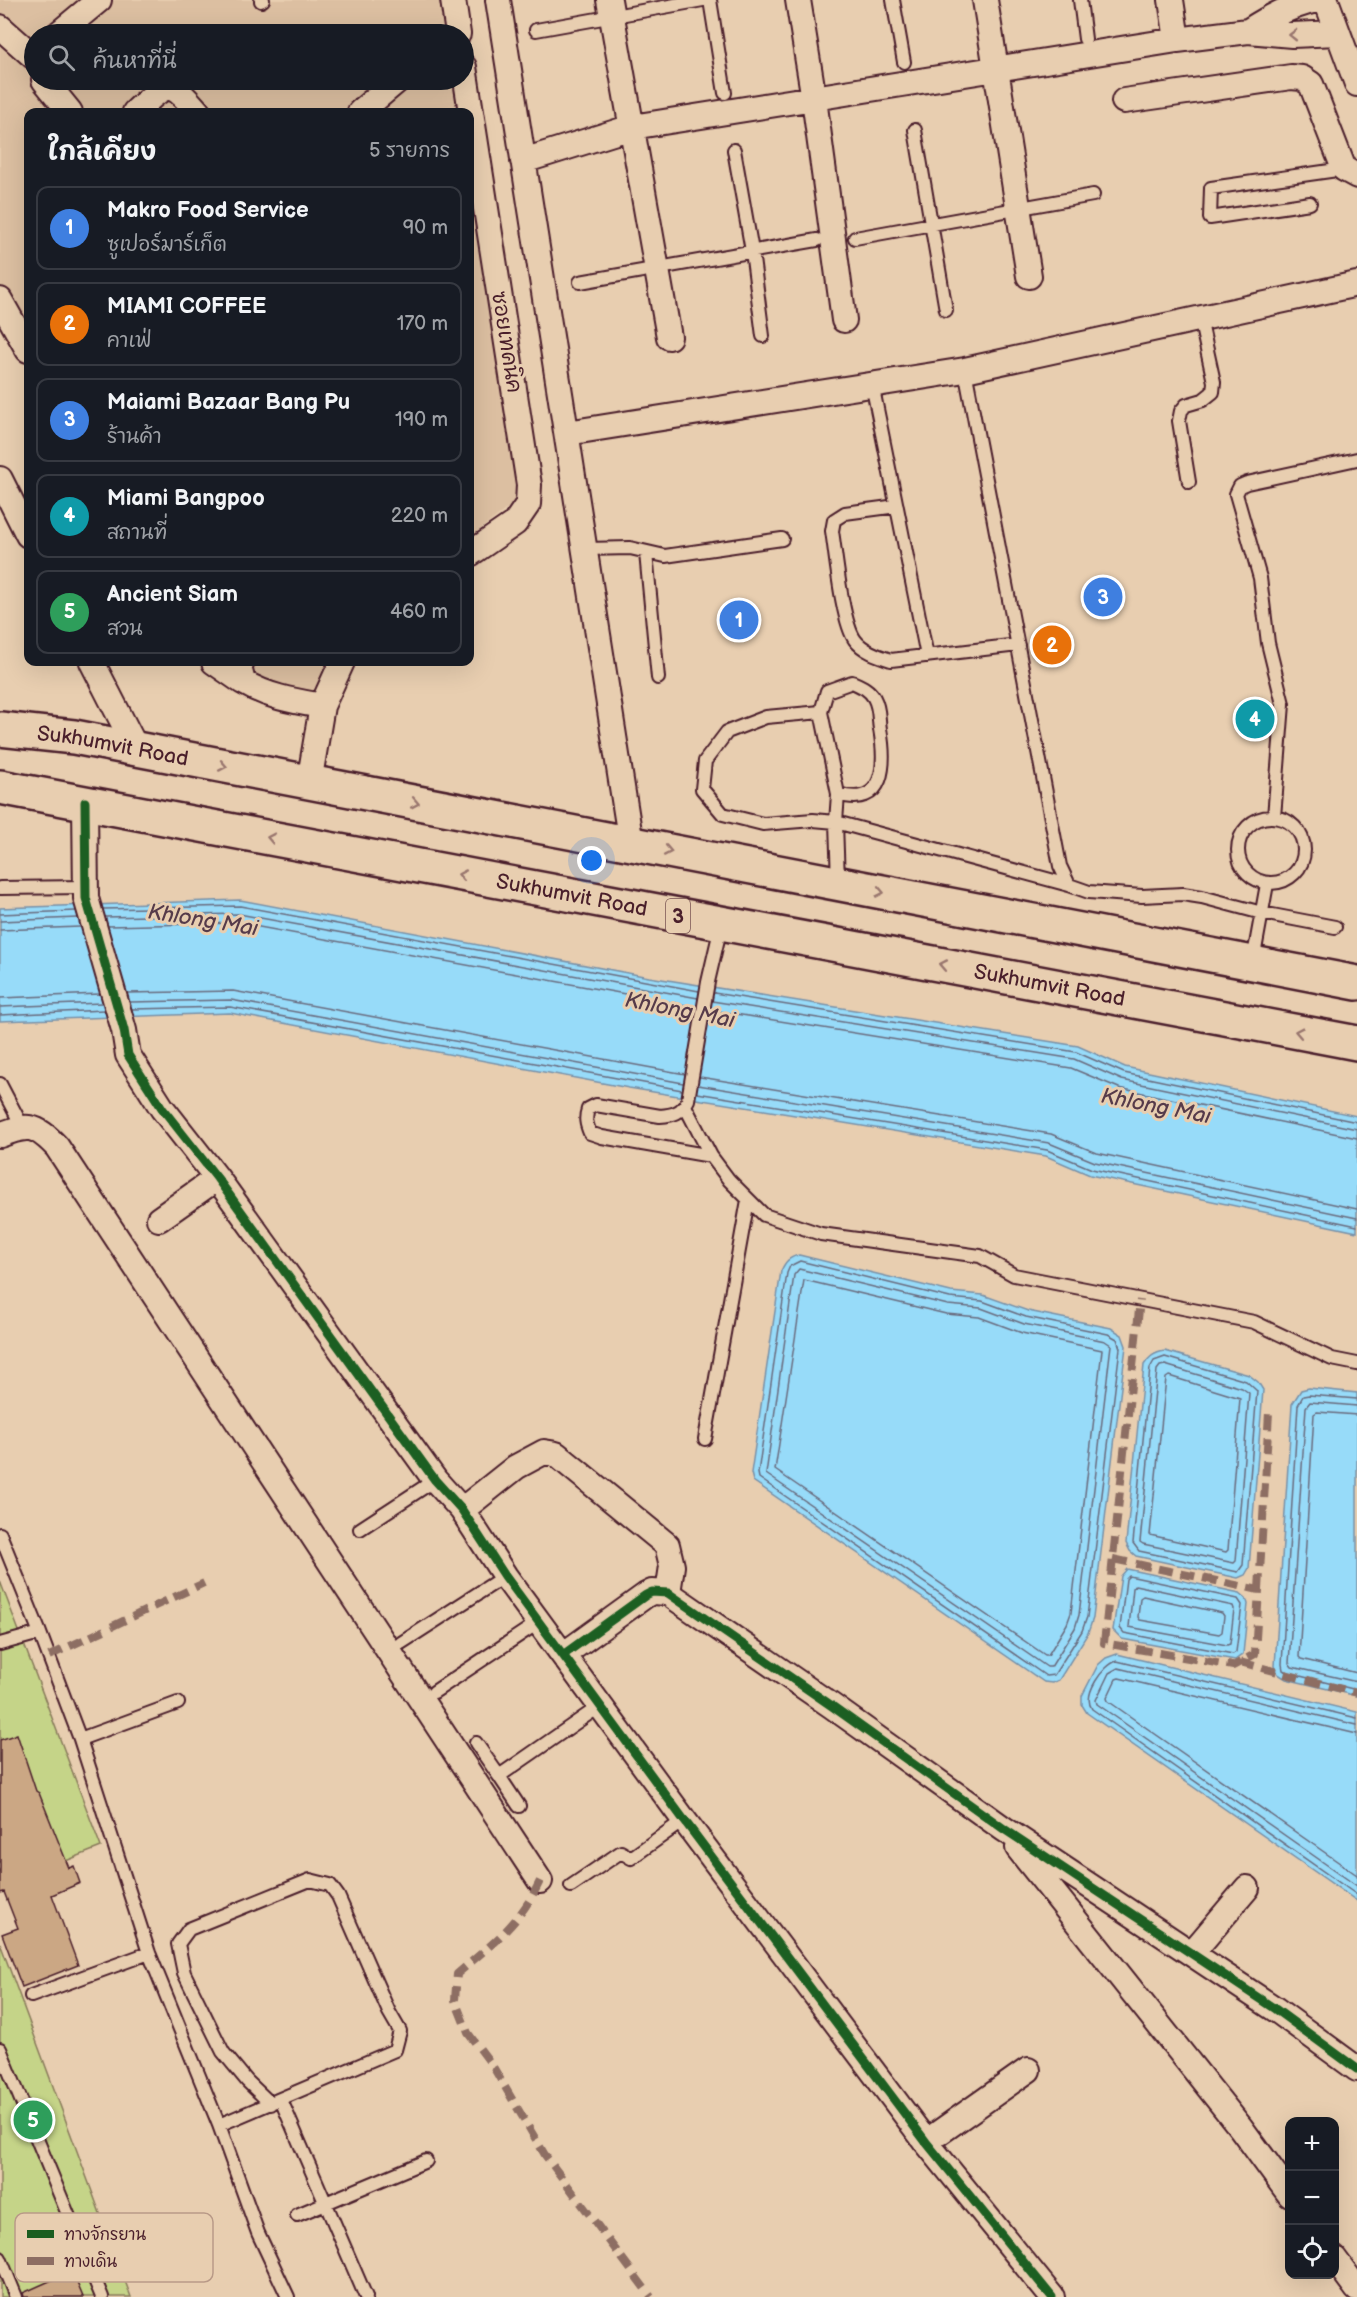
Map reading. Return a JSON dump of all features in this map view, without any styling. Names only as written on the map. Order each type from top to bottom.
[{"type":"highway","name":"Sukhumvit Road","points":[[0,729],[74,737],[1357,983]]},
{"type":"highway","name":"Sukhumvit Road","points":[[0,787],[722,925],[1357,1042]]},
{"type":"street","points":[[70,24],[99,0]]},
{"type":"street","points":[[453,0],[454,24]]},
{"type":"street","points":[[498,0],[631,844]]},
{"type":"street","points":[[798,0],[844,320]]},
{"type":"street","points":[[985,0],[1029,276]]},
{"type":"street","points":[[1171,0],[1178,40]]},
{"type":"street","points":[[1248,31],[1294,5],[1316,0]]},
{"type":"street","points":[[1326,0],[1357,84]]},
{"type":"street","points":[[610,9],[669,337]]},
{"type":"street","points":[[0,27],[24,48]]},
{"type":"street","points":[[523,161],[632,127],[1178,40],[1248,31],[1292,35],[1338,33]]},
{"type":"street","points":[[1124,101],[1291,77],[1302,78],[1311,84],[1333,143],[1353,165]]},
{"type":"street","points":[[52,90],[67,108]]},
{"type":"street","points":[[139,108],[159,90]]},
{"type":"street","points":[[176,90],[194,108]]},
{"type":"street","points":[[365,108],[386,90]]},
{"type":"street","name":"ซอยเทคนิค","points":[[468,90],[470,108]]},
{"type":"street","name":"ซอยเทคนิค","points":[[474,131],[529,485],[528,504],[515,523],[474,551]]},
{"type":"street","points":[[567,433],[966,370],[1357,284]]},
{"type":"street","points":[[0,300],[24,343]]},
{"type":"street","points":[[0,478],[24,527]]},
{"type":"street","points":[[94,666],[137,750]]},
{"type":"street","points":[[225,666],[242,672],[258,691],[278,698],[322,706]]},
{"type":"street","points":[[309,783],[322,706],[340,666]]},
{"type":"street","points":[[85,802],[86,892],[124,1030],[128,1055],[162,1108],[217,1178],[435,1480],[462,1510],[505,1576],[684,1820],[926,2142],[1052,2297]]},
{"type":"street","points":[[0,1135],[22,1126],[43,1132],[57,1147],[540,1881]]},
{"type":"street","points":[[159,1219],[217,1178]]},
{"type":"street","points":[[462,1510],[516,1467],[544,1452],[556,1454],[667,1545],[672,1566],[668,1593]]},
{"type":"street","points":[[563,1655],[646,1595],[652,1592],[668,1593],[842,1713],[1004,1829],[1275,2009],[1357,2069]]},
{"type":"street","points":[[1004,1829],[1241,2128],[1285,2188]]},
{"type":"street","points":[[1192,1953],[1247,1888]]},
{"type":"street","points":[[926,2142],[1028,2070]]},
{"type":"street","points":[[1339,2264],[1357,2289]]},
{"type":"lane","points":[[536,30],[610,9],[703,0]]},
{"type":"lane","points":[[710,0],[725,93]]},
{"type":"lane","points":[[893,0],[904,62]]},
{"type":"lane","points":[[1080,0],[1085,39]]},
{"type":"lane","points":[[915,130],[946,310]]},
{"type":"lane","points":[[734,150],[752,251],[763,336]]},
{"type":"lane","points":[[1310,203],[1210,218],[1211,188],[1353,165]]},
{"type":"lane","points":[[855,238],[1093,195]]},
{"type":"lane","points":[[580,282],[817,240]]},
{"type":"lane","points":[[1189,482],[1179,422],[1181,411],[1186,405],[1203,400],[1213,392],[1214,382],[1200,318]]},
{"type":"lane","points":[[966,370],[1060,866],[1069,885]]},
{"type":"lane","points":[[872,384],[927,656]]},
{"type":"lane","points":[[1274,817],[1283,704],[1268,643],[1260,578],[1236,494],[1240,486],[1247,483],[1357,459]]},
{"type":"lane","points":[[897,506],[845,513],[834,520],[832,531],[847,628],[856,642],[872,653],[891,660],[1018,645]]},
{"type":"lane","points":[[586,549],[630,548],[665,556],[782,539]]},
{"type":"lane","points":[[646,553],[658,678]]},
{"type":"lane","points":[[838,794],[853,799],[866,796],[882,774],[883,743],[879,710],[873,696],[864,687],[852,682],[827,691],[821,712],[838,794],[838,884]]},
{"type":"lane","points":[[821,712],[766,717],[727,732],[705,761],[702,789],[723,814],[763,824],[813,820],[837,822],[1089,892],[1142,896],[1183,894],[1262,913],[1335,927]]},
{"type":"lane","points":[[1274,817],[1290,823],[1301,836],[1304,853],[1298,870],[1284,881],[1267,884],[1251,878],[1240,865],[1237,847],[1243,831],[1257,820],[1274,817]]},
{"type":"lane","points":[[1252,962],[1267,884]]},
{"type":"lane","points":[[0,888],[86,892]]},
{"type":"lane","points":[[722,925],[708,982],[686,1103],[711,1155],[729,1180],[764,1215],[821,1234],[980,1256],[1014,1275],[1254,1322],[1332,1359],[1357,1364]]},
{"type":"lane","points":[[0,1084],[22,1126]]},
{"type":"lane","points":[[686,1103],[671,1116],[596,1105],[588,1109],[586,1124],[590,1133],[602,1137],[711,1155]]},
{"type":"lane","points":[[705,1439],[748,1200]]},
{"type":"lane","points":[[360,1529],[435,1480]]},
{"type":"lane","points":[[0,1534],[80,1739],[149,1953],[219,2125],[258,2233],[288,2297]]},
{"type":"lane","points":[[401,1643],[505,1576]]},
{"type":"lane","points":[[434,1692],[538,1622]]},
{"type":"lane","points":[[0,1644],[40,1633]]},
{"type":"lane","points":[[80,1739],[178,1703]]},
{"type":"lane","points":[[499,1776],[600,1706]]},
{"type":"lane","points":[[476,1743],[519,1806]]},
{"type":"lane","points":[[571,1886],[621,1852],[631,1858],[684,1820]]},
{"type":"lane","points":[[219,2125],[276,2102],[395,2050],[400,2031],[389,2012],[338,1896],[330,1886],[310,1880],[189,1929],[178,1944],[184,1973],[223,2052],[247,2081],[276,2102],[326,2202],[366,2297]]},
{"type":"lane","points":[[31,1996],[149,1953]]},
{"type":"lane","points":[[0,2049],[67,2213]]},
{"type":"lane","points":[[297,2215],[426,2161]]},
{"type":"lane","points":[[0,2258],[16,2297]]},
{"type":"lane","points":[[96,2282],[102,2297]]},
{"type":"shaded area","points":[[0,0],[444,0],[448,24],[24,24],[24,90],[459,90],[461,108],[24,108],[24,330],[0,292]]},
{"type":"shaded area","points":[[474,188],[522,497],[474,534]]},
{"type":"shaded area","points":[[249,666],[334,666],[319,696],[272,689]]},
{"type":"green space","points":[[0,1581],[101,1847],[0,1887]]},
{"type":"green space","points":[[0,1943],[100,2213],[15,2213],[15,2282],[125,2282],[131,2297],[0,2297]]},
{"type":"water","name":"Khlong Mai","points":[[240,900],[649,977],[1078,1046],[1125,1067],[1357,1116],[1357,1232],[1090,1175],[1046,1156],[629,1088],[230,1013],[0,1021],[0,908]]},
{"type":"water","points":[[799,1255],[951,1292],[983,1295],[1028,1311],[1111,1328],[1122,1335],[1126,1346],[1093,1618],[1088,1633],[1059,1680],[1052,1683],[1044,1682],[753,1481],[751,1473],[781,1271],[788,1260]]},
{"type":"water","points":[[1165,1351],[1249,1375],[1258,1382],[1263,1390],[1249,1568],[1245,1575],[1238,1578],[1136,1556],[1126,1543],[1144,1365],[1153,1355]]},
{"type":"water","points":[[1309,1388],[1357,1393],[1357,1696],[1286,1679],[1278,1674],[1275,1666],[1292,1404],[1301,1390]]},
{"type":"water","points":[[1127,1569],[1240,1593],[1246,1598],[1248,1604],[1243,1654],[1235,1660],[1122,1639],[1113,1630],[1121,1576]]},
{"type":"water","points":[[1117,1654],[1357,1712],[1357,1901],[1087,1713],[1082,1705],[1082,1696],[1098,1665],[1106,1658]]},
{"type":"building","points":[[17,1734],[36,1791],[39,1793],[69,1868],[74,1866],[80,1883],[52,1895],[78,1965],[22,1987],[2,1934],[18,1928],[4,1892],[0,1893],[0,1740]]},
{"type":"building","points":[[48,2282],[77,2282],[83,2297],[24,2297],[23,2293]]},
{"type":"marked path","points":[[1113,1559],[1259,1590],[1255,1654],[1233,1666],[1104,1643],[1140,1300]]},
{"type":"marked path","points":[[1259,1590],[1269,1412]]},
{"type":"marked path","points":[[49,1656],[204,1583]]},
{"type":"marked path","points":[[1240,1662],[1357,1693]]},
{"type":"marked path","points":[[540,1881],[514,1922],[494,1943],[457,1974],[455,2000],[468,2033],[492,2065],[545,2155],[651,2297]]},
{"type":"cycle path","points":[[85,802],[86,898],[124,1030],[128,1055],[162,1108],[217,1178],[435,1480],[462,1510],[505,1576],[684,1820],[926,2142],[1052,2297]]},
{"type":"cycle path","points":[[563,1655],[646,1595],[652,1592],[668,1593],[1004,1829],[1275,2009],[1357,2069]]},
{"type":"place","name":"Maiami Bazaar Bang Pu","points":[[1103,597]]},
{"type":"place","name":"Makro Food Service","points":[[739,620]]},
{"type":"place","name":"MIAMI COFFEE","points":[[1052,645]]},
{"type":"place","name":"Miami Bangpoo","points":[[1255,719]]},
{"type":"place","name":"Ancient Siam","points":[[33,2120]]}]
